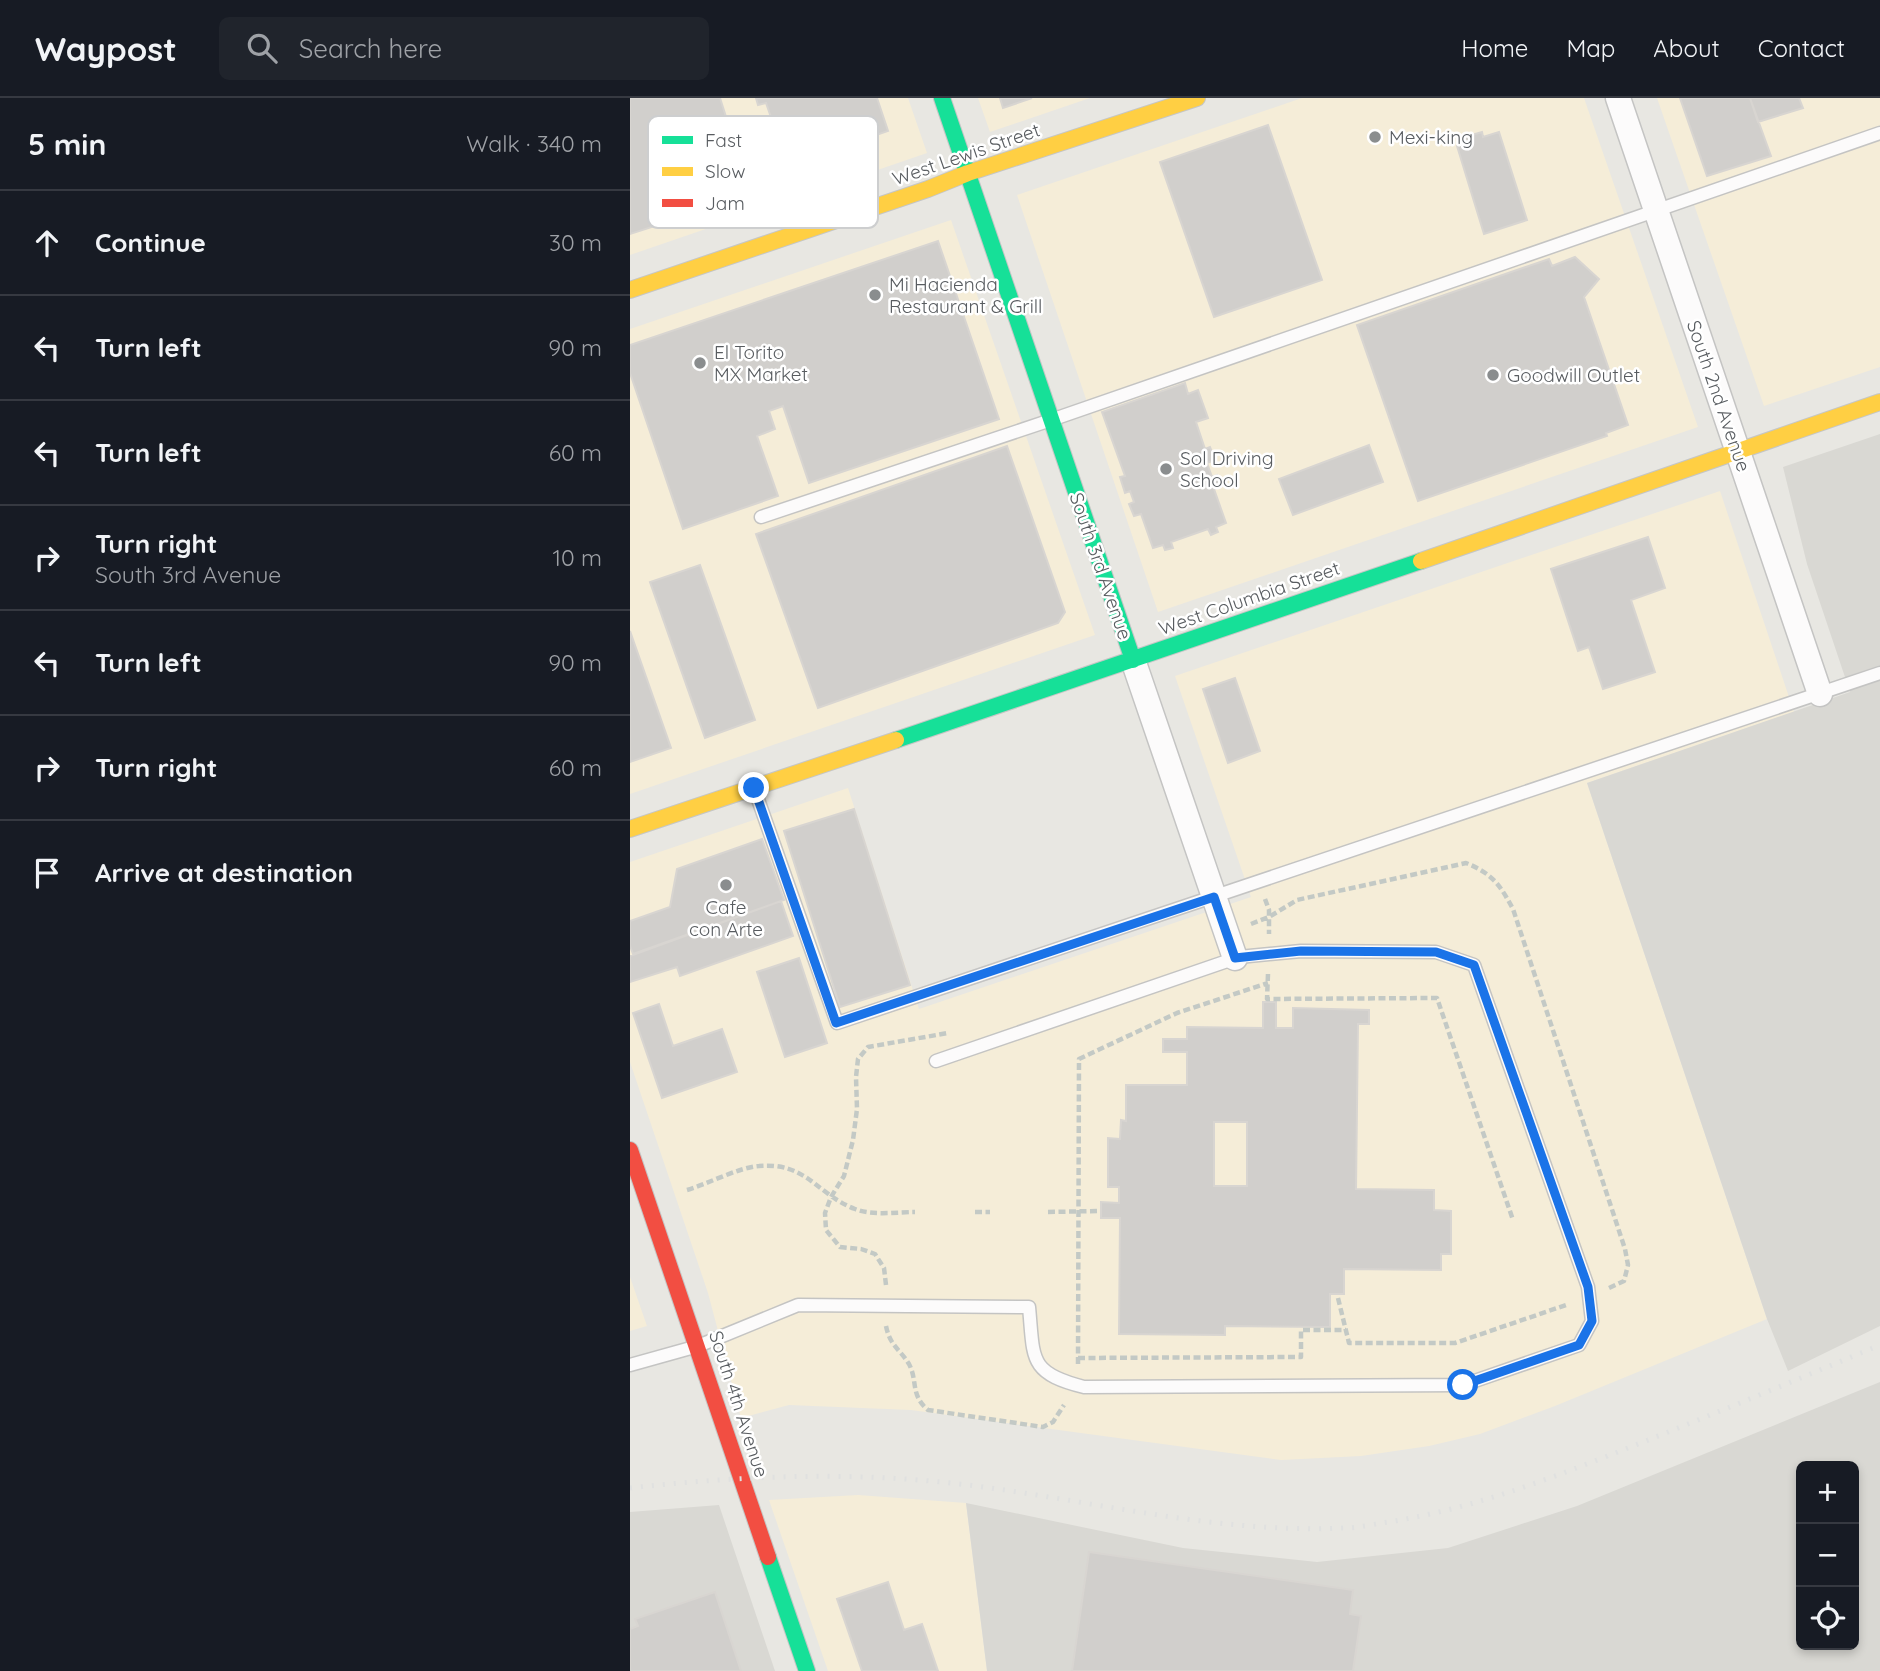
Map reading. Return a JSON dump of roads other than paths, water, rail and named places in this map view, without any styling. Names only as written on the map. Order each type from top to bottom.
[{"type":"street","name":"South 3rd Avenue","points":[[942,98],[1235,958]]},
{"type":"street","name":"West Lewis Street","points":[[878,206],[968,173],[1197,98]]},
{"type":"street","name":"South 2nd Avenue","points":[[1618,98],[1820,694]]},
{"type":"street","name":"West Lewis Street","points":[[630,290],[813,228]]},
{"type":"street","name":"West Columbia Street","points":[[630,829],[1133,660],[1880,402]]},
{"type":"street","name":"South 4th Avenue","points":[[630,1150],[807,1671]]},
{"type":"lane","points":[[761,517],[1880,133]]},
{"type":"lane","points":[[754,788],[836,1023],[1880,673]]},
{"type":"lane","points":[[630,1365],[698,1346],[798,1305],[1029,1307],[1033,1349],[1041,1368],[1056,1380],[1084,1387],[1463,1385],[1579,1345],[1592,1321],[1588,1287],[1474,965],[1436,952],[1301,951],[1235,958],[936,1062]]},
{"type":"railway","points":[[630,1488],[753,1478],[877,1477],[1007,1490],[1199,1521],[1295,1528],[1355,1527],[1444,1511],[1525,1487],[1674,1430],[1880,1345]]},
{"type":"place","name":"Mexi-king","points":[[1375,137]]},
{"type":"place","name":"Mi Hacienda Restaurant & Grill","points":[[875,295]]},
{"type":"place","name":"El Torito MX Market","points":[[700,363]]},
{"type":"place","name":"Goodwill Outlet","points":[[1493,375]]},
{"type":"place","name":"Sol Driving School","points":[[1166,469]]},
{"type":"place","name":"Cafe con Arte","points":[[726,885]]}]
